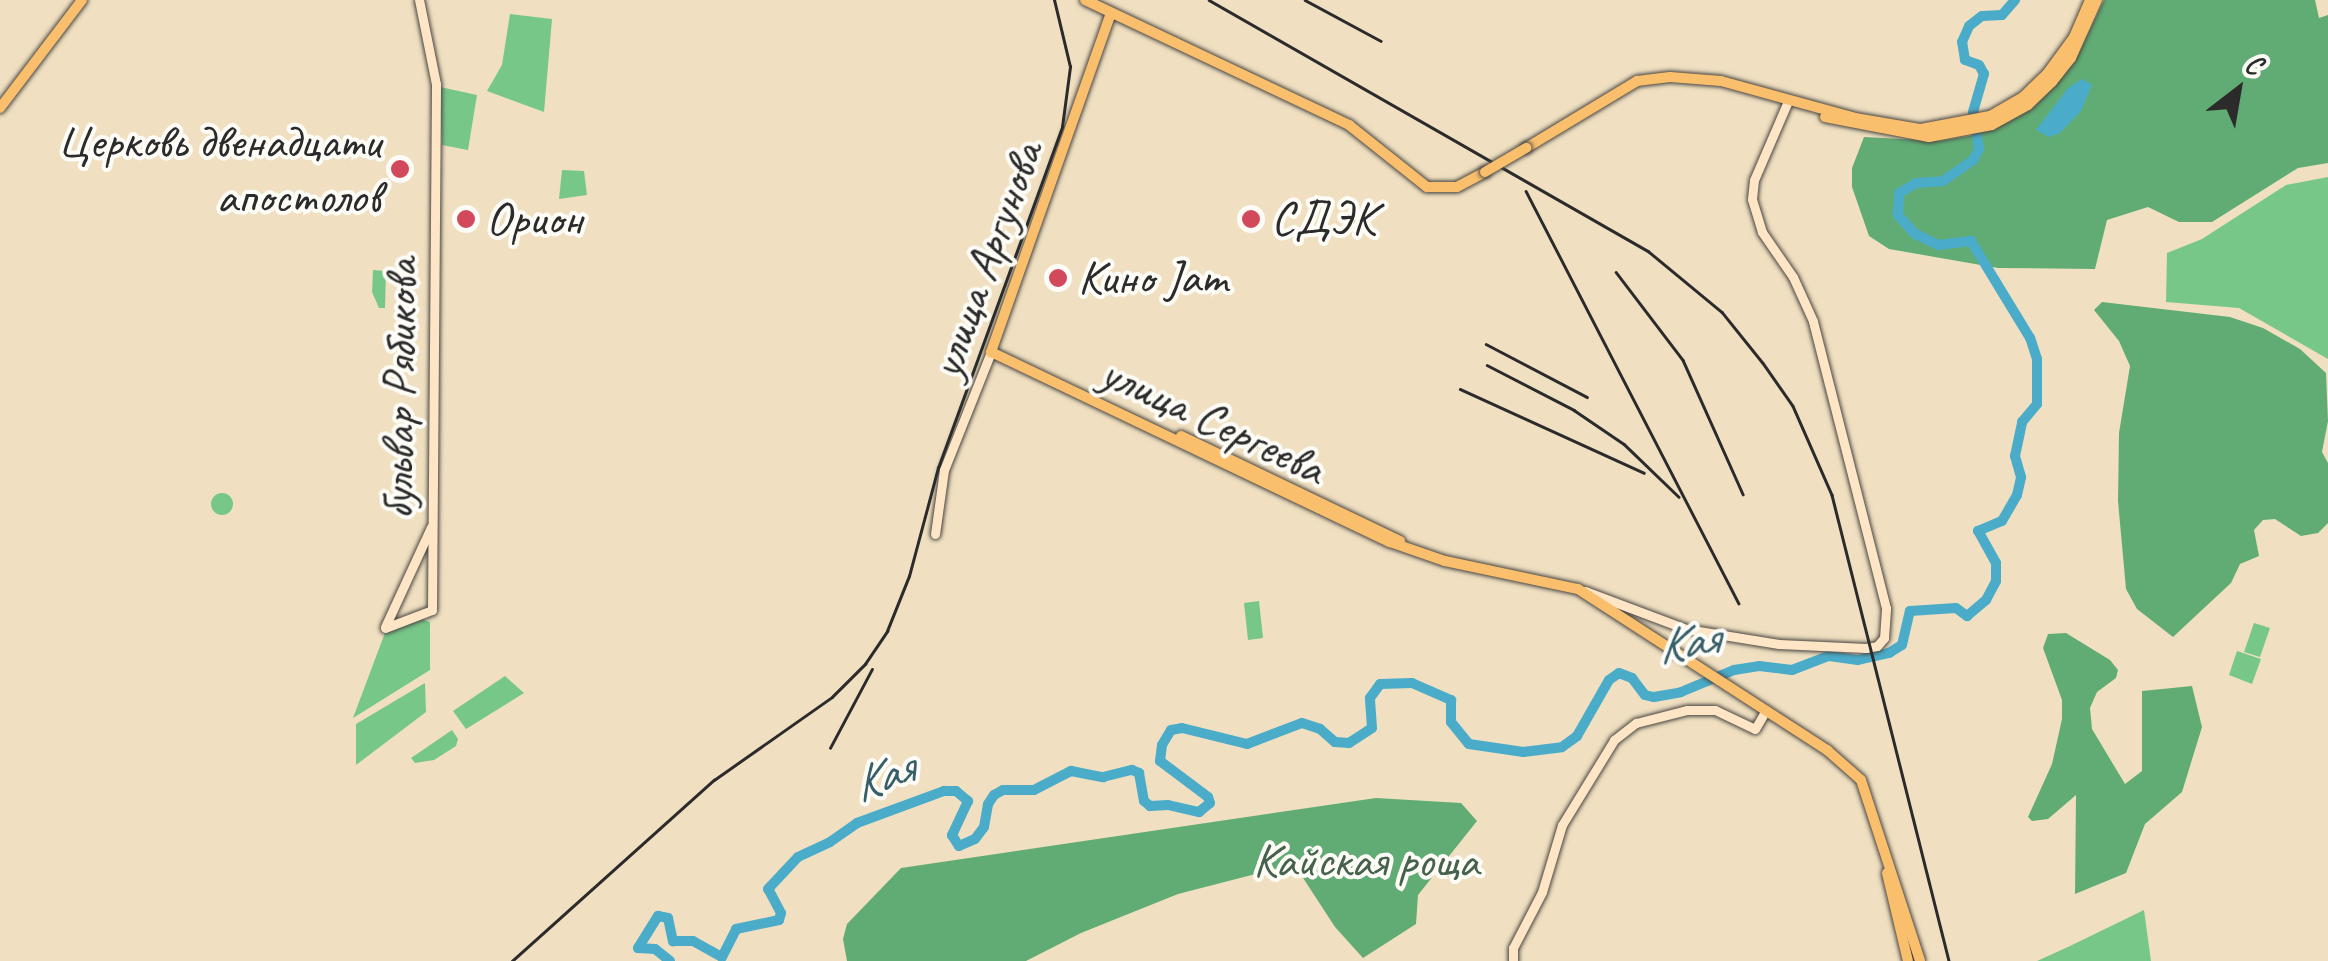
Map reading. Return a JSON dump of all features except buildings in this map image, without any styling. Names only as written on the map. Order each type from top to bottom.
[{"type":"main road","points":[[0,108],[82,0]]},
{"type":"main road","points":[[1085,0],[1351,126],[1427,187],[1457,187],[1637,82],[1689,78],[1890,133],[1929,137],[1959,129],[2028,104],[2052,82],[2088,24],[2094,0]]},
{"type":"main road","points":[[1991,120],[2047,74],[2094,0]]},
{"type":"main road","name":"улица Аргунова","points":[[992,352],[1111,12]]},
{"type":"main road","name":"улица Сергеева","points":[[992,352],[1377,536],[1445,561],[1578,589],[1853,770],[1861,780],[1900,906]]},
{"type":"main road","name":"улица Сергеева","points":[[1047,378],[1093,395],[1388,532],[1407,546]]},
{"type":"main road","points":[[1900,906],[1908,961]]},
{"type":"main road","points":[[1900,906],[1920,961]]},
{"type":"street","name":"бульвар Рябикова","points":[[420,0],[436,84],[432,610],[385,628],[432,525]]},
{"type":"street","points":[[1578,589],[1686,629],[1779,644],[1866,648],[1877,646],[1884,638],[1886,608],[1813,320],[1793,277],[1762,232],[1752,200],[1754,180],[1787,104]]},
{"type":"street","name":"улица Аргунова","points":[[935,534],[944,470],[992,352]]},
{"type":"street","points":[[1639,628],[1648,612]]},
{"type":"street","points":[[1512,961],[1513,948],[1542,892],[1562,825],[1614,740],[1636,723],[1688,710],[1714,710],[1755,729],[1765,712]]},
{"type":"green space","points":[[2104,0],[2315,0],[2319,18],[2328,15],[2328,163],[2298,168],[2212,222],[2179,222],[2148,207],[2107,220],[2095,269],[1998,268],[1889,249],[1869,236],[1852,187],[1852,168],[1864,137],[1939,141],[1975,135],[2027,111],[2074,63]]},
{"type":"green space","points":[[510,14],[552,19],[544,112],[487,91],[502,65]]},
{"type":"green space","points":[[440,87],[477,95],[468,150],[442,145]]},
{"type":"green space","points":[[562,170],[584,171],[587,195],[559,199]]},
{"type":"green space","points":[[2328,177],[2328,359],[2239,308],[2166,302],[2167,253],[2202,239],[2286,185]]},
{"type":"green space","points":[[373,270],[386,271],[385,308],[379,308],[372,292]]},
{"type":"green space","points":[[2102,302],[2230,317],[2263,328],[2300,349],[2326,373],[2328,421],[2322,452],[2328,463],[2328,523],[2318,533],[2301,536],[2275,519],[2263,520],[2254,530],[2259,556],[2240,564],[2231,583],[2173,637],[2137,609],[2126,589],[2118,501],[2119,433],[2130,366],[2119,341],[2094,310]]},
{"type":"green space","points":[[222,493],[230,496],[230,512],[222,515],[214,512],[211,504],[214,496]]},
{"type":"green space","points":[[1259,601],[1263,638],[1248,640],[1244,603]]},
{"type":"green space","points":[[419,618],[430,622],[430,670],[353,718],[386,630]]},
{"type":"green space","points":[[2254,623],[2270,628],[2260,657],[2244,652]]},
{"type":"green space","points":[[2066,633],[2110,660],[2118,670],[2116,678],[2097,692],[2090,708],[2092,729],[2125,784],[2142,771],[2142,691],[2192,686],[2202,727],[2182,792],[2145,824],[2126,873],[2075,894],[2076,795],[2048,819],[2032,821],[2028,817],[2052,764],[2062,719],[2062,700],[2043,648],[2048,634]]},
{"type":"green space","points":[[2237,651],[2261,659],[2252,684],[2229,675]]},
{"type":"green space","points":[[505,676],[524,693],[466,729],[453,711]]},
{"type":"green space","points":[[425,683],[426,712],[356,765],[356,724]]},
{"type":"green space","points":[[452,730],[458,739],[456,746],[434,760],[415,763],[411,758]]},
{"type":"green space","name":"Кайская роща","points":[[1376,798],[1461,803],[1477,821],[1418,895],[1416,924],[1363,958],[1335,927],[1294,864],[1178,894],[1081,933],[1026,961],[847,961],[843,939],[847,924],[901,868]]},
{"type":"green space","points":[[2144,910],[2151,961],[2037,961],[2070,946]]},
{"type":"water","points":[[2082,79],[2092,85],[2081,111],[2060,133],[2049,137],[2036,130],[2068,88]]},
{"type":"waterway","name":"Кая","points":[[670,961],[655,949],[638,948],[658,916],[668,918],[673,941],[693,941],[722,957],[736,929],[779,920],[781,913],[768,889],[798,857],[857,823],[944,791],[956,791],[968,801],[952,835],[959,846],[975,839],[984,827],[988,804],[994,795],[1003,790],[1034,790],[1071,771],[1103,777],[1132,770],[1139,773],[1144,801],[1150,806],[1168,805],[1199,812],[1210,803],[1208,797],[1160,761],[1162,745],[1171,730],[1182,728],[1247,744],[1302,723],[1320,729],[1335,742],[1349,743],[1372,728],[1370,698],[1380,684],[1412,683],[1451,700],[1451,722],[1469,744],[1523,752],[1562,747],[1577,736],[1609,680],[1619,673],[1632,678],[1645,695],[1654,697],[1681,692],[1734,670],[1759,666],[1792,670],[1829,656],[1858,660],[1889,653],[1902,645],[1910,611],[1956,608],[1967,616],[1986,600],[1996,581],[1996,563],[1978,531],[2002,521],[2017,495],[2021,477],[2015,456],[2022,422],[2037,404],[2037,359],[2030,338],[1971,241],[1938,245],[1915,234],[1898,215],[1899,193],[1916,183],[1943,181],[1973,160],[1979,149],[1973,112],[1984,74],[1979,65],[1965,60],[1962,42],[1969,26],[1982,16],[2002,15],[2015,0]]},
{"type":"railway","points":[[512,961],[714,780],[832,697],[865,664],[887,631],[909,576],[938,468],[1062,127],[1070,67],[1054,0]]},
{"type":"railway","points":[[1209,0],[1648,251],[1722,312],[1763,363],[1793,406],[1832,495],[1949,961]]},
{"type":"railway","points":[[1305,0],[1381,41]]},
{"type":"railway","points":[[1526,191],[1739,603]]},
{"type":"railway","points":[[1616,272],[1683,360],[1743,494]]},
{"type":"railway","points":[[1486,344],[1587,397]]},
{"type":"railway","points":[[1487,365],[1574,410],[1624,444],[1679,497]]},
{"type":"railway","points":[[1460,389],[1644,473]]},
{"type":"railway","points":[[830,748],[872,669]]},
{"type":"place","name":"Церковь двенадцати апостолов","points":[[400,169]]},
{"type":"place","name":"Орион","points":[[466,219]]},
{"type":"place","name":"СДЭК","points":[[1251,219]]},
{"type":"place","name":"Кино Jam","points":[[1058,278]]}]
